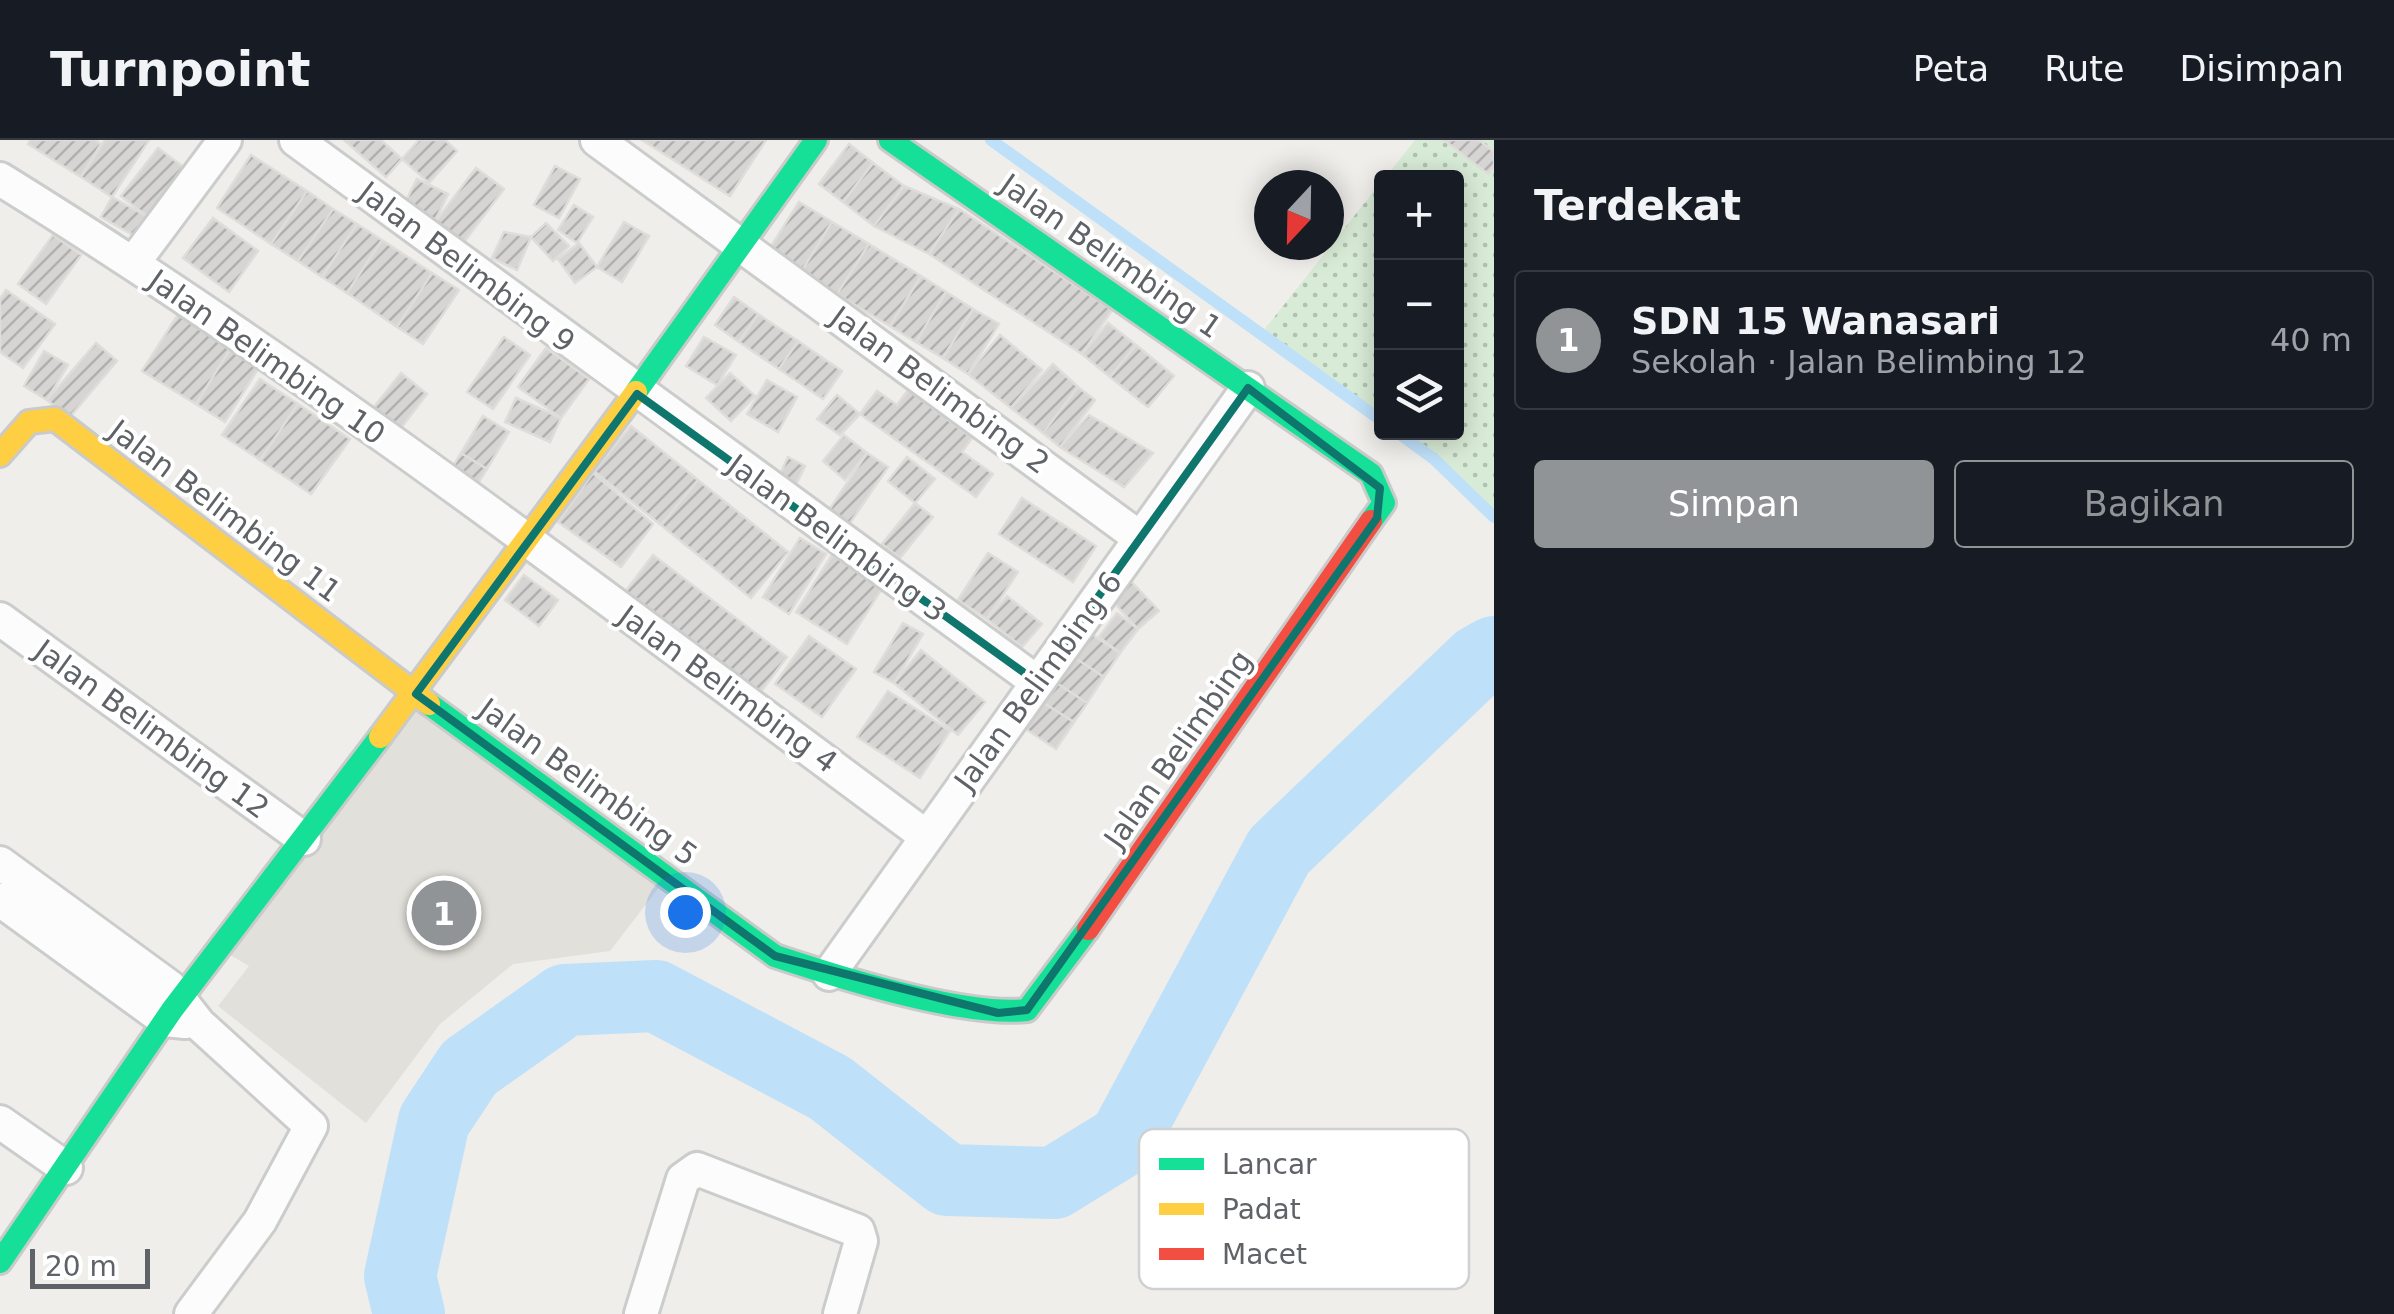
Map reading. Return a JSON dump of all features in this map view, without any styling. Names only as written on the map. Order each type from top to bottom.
[{"type":"street","points":[[134,262],[225,140]]},
{"type":"street","name":"Jalan Belimbing 9","points":[[296,140],[638,394]]},
{"type":"street","name":"Jalan Belimbing 2","points":[[598,140],[1140,538]]},
{"type":"street","points":[[0,1262],[304,839],[638,394],[739,243],[816,140]]},
{"type":"street","name":"Jalan Belimbing 1","points":[[890,140],[1248,388]]},
{"type":"street","name":"Jalan Belimbing 10","points":[[0,180],[134,262],[528,542]]},
{"type":"street","name":"Jalan Belimbing 6","points":[[829,974],[1248,388]]},
{"type":"street","name":"Jalan Belimbing","points":[[829,974],[998,1013],[1027,1010],[1043,994],[1384,503],[1372,474],[1248,388]]},
{"type":"street","name":"Jalan Belimbing 3","points":[[638,394],[1037,682]]},
{"type":"street","name":"Jalan Belimbing 11","points":[[0,455],[25,422],[38,416],[54,419],[416,694]]},
{"type":"street","name":"Jalan Belimbing 4","points":[[528,542],[927,836]]},
{"type":"street","name":"Jalan Belimbing 12","points":[[0,619],[304,839]]},
{"type":"street","name":"Jalan Belimbing 5","points":[[416,694],[775,956],[829,974]]},
{"type":"street","points":[[0,863],[179,1013],[237,1056],[311,1126],[260,1221],[191,1314]]},
{"type":"street","points":[[0,900],[179,1013]]},
{"type":"street","points":[[0,1122],[66,1168]]},
{"type":"street","points":[[641,1314],[683,1179],[696,1169],[858,1231],[860,1241],[841,1314]]},
{"type":"highlighted area","points":[[1248,388],[1380,488],[1377,518],[1027,1010],[998,1013],[775,956],[416,694],[637,394],[1037,682]]},
{"type":"shaded area","points":[[416,694],[667,877],[610,951],[513,964],[440,1024],[366,1123],[218,1006],[249,966],[220,949]]},
{"type":"green space","points":[[1415,140],[1494,140],[1494,517],[1434,459],[1407,440],[1464,440],[1464,170],[1391,170]]},
{"type":"green space","points":[[1374,191],[1374,416],[1261,334],[1319,260],[1344,260],[1344,229]]},
{"type":"building","points":[[30,140],[95,140],[101,144],[81,177],[28,144]]},
{"type":"building","points":[[105,140],[149,140],[112,197],[81,177]]},
{"type":"building","points":[[344,140],[381,140],[402,159],[386,177]]},
{"type":"building","points":[[419,140],[445,140],[457,151],[429,183],[402,159]]},
{"type":"building","points":[[642,140],[766,140],[730,196]]},
{"type":"building","points":[[1444,140],[1479,140],[1494,152],[1494,167],[1488,174]]},
{"type":"building","points":[[849,144],[873,163],[843,202],[819,184]]},
{"type":"building","points":[[158,148],[185,168],[148,217],[121,196]]},
{"type":"building","points":[[251,155],[307,191],[271,244],[217,208]]},
{"type":"building","points":[[873,163],[904,186],[874,226],[843,202]]},
{"type":"building","points":[[555,166],[580,179],[559,218],[534,205]]},
{"type":"building","points":[[476,168],[504,189],[461,246],[433,225]]},
{"type":"building","points":[[417,179],[448,194],[433,225],[402,209]]},
{"type":"building","points":[[904,186],[959,209],[929,254],[874,226]]},
{"type":"building","points":[[307,191],[333,209],[298,261],[271,244]]},
{"type":"building","points":[[112,197],[148,217],[137,237],[101,217]]},
{"type":"building","points":[[799,202],[832,222],[801,272],[768,251]]},
{"type":"building","points":[[574,205],[593,217],[577,243],[558,230]]},
{"type":"building","points":[[333,209],[357,224],[322,277],[298,261]]},
{"type":"building","points":[[959,209],[1112,310],[1082,354],[929,254]]},
{"type":"building","points":[[213,218],[258,251],[229,292],[183,258]]},
{"type":"building","points":[[624,222],[649,236],[622,282],[597,267]]},
{"type":"building","points":[[832,222],[869,244],[837,294],[801,272]]},
{"type":"building","points":[[546,223],[569,246],[553,261],[531,237]]},
{"type":"building","points":[[357,224],[382,240],[347,293],[322,277]]},
{"type":"building","points":[[504,232],[531,237],[517,270],[492,258]]},
{"type":"building","points":[[53,235],[81,255],[46,304],[18,284]]},
{"type":"building","points":[[382,240],[432,273],[397,327],[347,293]]},
{"type":"building","points":[[579,243],[597,267],[575,283],[558,259]]},
{"type":"building","points":[[869,244],[921,276],[890,326],[837,294]]},
{"type":"building","points":[[432,273],[459,290],[423,344],[397,327]]},
{"type":"building","points":[[921,276],[946,292],[916,342],[890,326]]},
{"type":"building","points":[[6,290],[55,324],[23,368],[0,352],[0,299]]},
{"type":"building","points":[[946,292],[973,309],[943,358],[916,342]]},
{"type":"building","points":[[734,297],[758,314],[739,342],[715,325]]},
{"type":"building","points":[[973,309],[999,324],[968,374],[943,358]]},
{"type":"building","points":[[179,313],[232,346],[196,404],[142,371]]},
{"type":"building","points":[[758,314],[798,341],[779,369],[739,342]]},
{"type":"building","points":[[1108,323],[1136,345],[1110,377],[1082,354]]},
{"type":"building","points":[[1000,335],[1042,370],[1011,408],[968,374]]},
{"type":"building","points":[[504,337],[530,355],[493,409],[467,392]]},
{"type":"building","points":[[704,337],[736,355],[717,385],[686,366]]},
{"type":"building","points":[[798,341],[842,371],[823,399],[779,369]]},
{"type":"building","points":[[96,343],[117,361],[69,418],[47,400]]},
{"type":"building","points":[[1136,345],[1174,376],[1148,407],[1110,377]]},
{"type":"building","points":[[232,346],[261,364],[225,422],[196,404]]},
{"type":"building","points":[[546,348],[589,379],[561,418],[518,387]]},
{"type":"building","points":[[44,351],[68,365],[47,400],[24,386]]},
{"type":"building","points":[[1053,364],[1078,387],[1043,433],[1011,408]]},
{"type":"building","points":[[401,373],[427,394],[401,428],[374,407]]},
{"type":"building","points":[[730,373],[755,396],[731,421],[706,398]]},
{"type":"building","points":[[260,379],[298,404],[260,460],[222,435]]},
{"type":"building","points":[[767,380],[797,397],[778,432],[747,414]]},
{"type":"building","points":[[1078,387],[1095,400],[1060,447],[1043,433]]},
{"type":"building","points":[[908,390],[972,438],[962,452],[993,474],[976,497],[860,414],[877,391],[897,405]]},
{"type":"building","points":[[837,395],[860,414],[840,435],[817,419]]},
{"type":"building","points":[[516,398],[561,418],[550,442],[505,422]]},
{"type":"building","points":[[298,404],[350,439],[311,494],[260,460]]},
{"type":"building","points":[[1089,415],[1153,453],[1124,487],[1060,447]]},
{"type":"building","points":[[483,416],[509,432],[487,469],[461,453]]},
{"type":"building","points":[[631,426],[698,480],[661,525],[594,471]]},
{"type":"building","points":[[844,435],[867,453],[845,480],[823,461]]},
{"type":"building","points":[[461,453],[487,469],[470,496],[444,481]]},
{"type":"building","points":[[867,453],[888,467],[848,526],[827,513]]},
{"type":"building","points":[[788,457],[805,466],[790,497],[773,489]]},
{"type":"building","points":[[907,457],[935,479],[915,503],[888,481]]},
{"type":"building","points":[[593,473],[653,524],[621,567],[558,522]]},
{"type":"building","points":[[698,480],[788,552],[751,598],[661,525]]},
{"type":"building","points":[[1022,498],[1096,546],[1073,582],[999,534]]},
{"type":"building","points":[[915,503],[933,517],[900,558],[882,544]]},
{"type":"building","points":[[800,538],[826,554],[789,614],[763,597]]},
{"type":"building","points":[[988,553],[1018,572],[987,619],[958,600]]},
{"type":"building","points":[[653,555],[787,657],[760,693],[625,592]]},
{"type":"building","points":[[832,555],[883,587],[847,644],[796,612]]},
{"type":"building","points":[[524,575],[558,600],[539,626],[505,600]]},
{"type":"building","points":[[1127,577],[1159,611],[1138,629],[1107,595]]},
{"type":"building","points":[[1007,596],[1042,624],[1022,647],[987,619]]},
{"type":"building","points":[[1117,613],[1138,629],[1120,653],[1099,637]]},
{"type":"building","points":[[903,623],[923,634],[894,683],[874,672]]},
{"type":"building","points":[[1082,628],[1120,653],[1104,677],[1066,652]]},
{"type":"building","points":[[809,636],[856,669],[822,717],[775,684]]},
{"type":"building","points":[[921,650],[985,702],[958,735],[894,683]]},
{"type":"building","points":[[1066,652],[1104,677],[1087,703],[1049,678]]},
{"type":"building","points":[[1049,678],[1087,703],[1074,722],[1036,698]]},
{"type":"building","points":[[888,691],[950,731],[920,778],[857,737]]},
{"type":"building","points":[[1036,698],[1074,722],[1056,749],[1018,724]]},
{"type":"waterway","points":[[991,140],[1374,415]]},
{"type":"waterway","points":[[1408,440],[1434,459],[1494,517]]},
{"type":"waterway","points":[[409,1314],[400,1276],[434,1121],[469,1068],[565,1000],[656,996],[830,1088],[947,1180],[1054,1183],[1124,1140],[1279,851],[1478,661],[1494,652]]},
{"type":"traffic: fast","points":[[636,392],[816,140]]},
{"type":"traffic: fast","points":[[890,140],[1371,474],[1384,503],[1371,521]]},
{"type":"traffic: fast","points":[[429,704],[775,956],[936,1002],[1000,1011],[1027,1010],[1088,929]]},
{"type":"traffic: fast","points":[[0,1262],[172,1010],[380,737]]},
{"type":"traffic: slow","points":[[380,737],[636,392]]},
{"type":"traffic: slow","points":[[0,455],[29,422],[55,419],[429,704]]},
{"type":"traffic: jam","points":[[1088,929],[1371,521]]},
{"type":"place","name":"SDN 15 Wanasari","points":[[444,913]]}]
